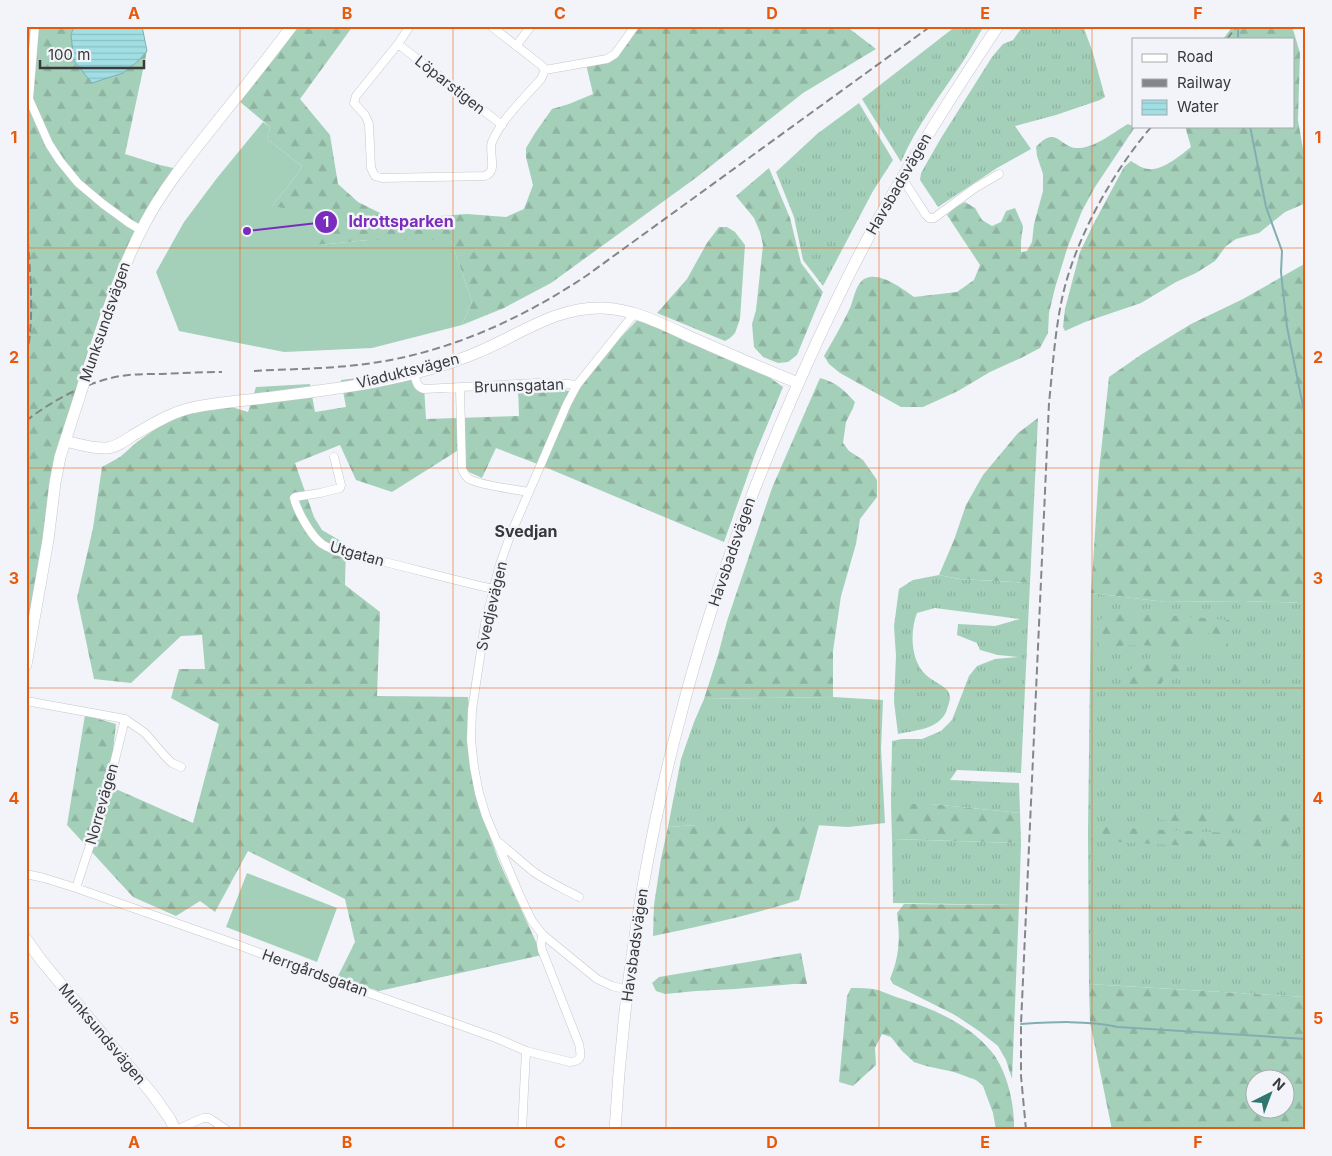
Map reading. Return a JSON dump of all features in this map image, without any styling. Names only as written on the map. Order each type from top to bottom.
[{"type":"street","points":[[35,26],[29,98],[49,144],[78,183],[103,204],[142,230]]},
{"type":"street","name":"Munksundsvägen","points":[[26,666],[48,540],[55,483],[65,442],[116,286],[131,250],[166,190],[292,26]]},
{"type":"street","points":[[410,26],[356,96],[354,103],[365,115],[369,124],[372,168],[375,176],[382,178],[488,175],[491,173],[492,166],[491,144],[502,125],[541,79],[545,70]]},
{"type":"street","points":[[491,26],[545,70]]},
{"type":"street","points":[[516,46],[531,26]]},
{"type":"street","points":[[545,70],[599,61],[610,57],[617,51],[634,26]]},
{"type":"street","name":"Havsbadsvägen","points":[[615,1130],[622,1038],[628,990],[654,828],[688,688],[730,555],[770,447],[854,264],[902,178],[998,26]]},
{"type":"street","name":"Löparstigen","points":[[398,44],[502,125]]},
{"type":"street","points":[[902,178],[926,215],[929,218],[934,218],[975,188],[1000,174]]},
{"type":"street","name":"Viaduktsvägen","points":[[65,442],[109,448],[160,420],[191,408],[354,386],[414,373],[476,353],[541,322],[583,309],[624,310],[658,322],[764,370],[798,383]]},
{"type":"street","name":"Svedjevägen","points":[[628,990],[612,986],[597,978],[542,934],[532,921],[496,840],[479,793],[470,740],[472,710],[485,624],[499,567],[510,536],[577,385],[634,314]]},
{"type":"street","name":"Brunnsgatan","points":[[414,373],[417,384],[420,388],[424,389],[537,383],[577,385]]},
{"type":"street","name":"Brunnsgatan","points":[[460,388],[464,474],[480,482],[529,492]]},
{"type":"street","name":"Utgatan","points":[[334,458],[341,485],[340,488],[294,498],[309,529],[320,543],[348,553],[494,589]]},
{"type":"street","points":[[26,702],[125,719],[145,732],[165,756],[181,767]]},
{"type":"street","name":"Norrevägen","points":[[76,888],[106,796],[125,719]]},
{"type":"street","points":[[496,840],[535,872],[580,897]]},
{"type":"street","name":"Herrgårdsgatan","points":[[26,874],[76,888],[233,942],[321,976],[496,1038],[526,1051]]},
{"type":"street","name":"Svedjevägen","points":[[526,1051],[570,1062],[576,1062],[581,1055],[580,1044],[542,950],[542,934]]},
{"type":"street","name":"Munksundsvägen","points":[[26,939],[47,968],[153,1095],[176,1130]]},
{"type":"street","points":[[522,1130],[526,1051]]},
{"type":"street","points":[[176,1130],[203,1118],[209,1118],[227,1130]]},
{"type":"green space","points":[[26,26],[74,26],[71,35],[123,73],[147,51],[125,154],[178,169],[137,229],[66,439],[26,675]]},
{"type":"green space","points":[[289,26],[353,26],[300,99],[330,135],[338,184],[358,202],[388,217],[412,218],[467,214],[506,217],[524,209],[533,185],[526,157],[526,148],[535,133],[552,109],[593,94],[586,64],[597,61],[621,45],[636,26],[846,26],[876,49],[803,93],[697,177],[551,283],[504,308],[462,325],[472,302],[451,240],[368,240],[318,245],[272,206],[302,166],[267,139],[270,127],[239,101]]},
{"type":"green space","points":[[956,26],[984,26],[964,60],[922,122],[901,162],[862,99]]},
{"type":"green space","points":[[1023,26],[1083,26],[1105,97],[1056,115],[1015,126],[1031,149],[997,168],[938,207],[920,180],[921,173],[992,57],[1003,44],[1013,40]]},
{"type":"green space","points":[[1233,26],[1292,26],[1300,53],[1298,120],[1306,167],[1306,203],[1285,212],[1259,233],[1236,239],[1226,246],[1215,261],[1141,303],[1085,322],[1065,331],[1063,327],[1065,309],[1080,252],[1124,167],[1131,161],[1144,168],[1160,168],[1177,158],[1191,147],[1186,128],[1294,128],[1294,38],[1224,38]]},
{"type":"green space","points":[[859,103],[893,160],[873,191],[823,286],[803,260],[794,217],[776,172],[817,134]]},
{"type":"green space","points":[[263,122],[270,127],[267,139],[302,166],[272,206],[314,213],[318,245],[368,240],[451,240],[472,302],[462,325],[372,348],[284,352],[179,331],[156,272],[184,222]]},
{"type":"green space","points":[[1128,124],[1134,128],[1095,187],[1082,211],[1068,246],[1055,288],[1049,313],[1048,333],[1040,348],[923,407],[901,407],[840,373],[829,364],[824,356],[850,308],[855,291],[863,280],[870,277],[885,279],[914,297],[957,292],[974,280],[980,265],[947,215],[954,208],[965,202],[975,208],[982,220],[992,226],[1001,222],[1006,211],[1015,208],[1023,226],[1021,252],[1027,251],[1032,242],[1034,224],[1043,191],[1043,174],[1036,147],[1049,137],[1054,137],[1073,148],[1086,147],[1099,142]]},
{"type":"green space","points":[[769,168],[790,218],[801,263],[823,292],[797,355],[788,362],[778,363],[763,357],[754,347],[752,324],[756,310],[763,245],[754,218],[736,196]]},
{"type":"green space","points":[[719,227],[727,227],[735,232],[745,245],[740,319],[735,333],[725,341],[657,313],[687,279],[707,243]]},
{"type":"green space","points":[[1306,263],[1306,603],[1243,601],[1166,602],[1091,593],[1099,471],[1109,377],[1191,324],[1243,299]]},
{"type":"green space","points":[[644,313],[755,367],[783,387],[756,452],[724,542],[496,448],[482,478],[469,472],[458,460],[457,451],[392,492],[356,480],[340,445],[295,463],[314,517],[322,530],[346,544],[345,585],[380,612],[377,696],[468,697],[481,810],[498,859],[542,955],[379,991],[337,978],[355,942],[345,899],[248,851],[215,912],[200,901],[176,916],[133,897],[67,825],[85,715],[116,724],[109,786],[193,823],[219,724],[171,698],[179,669],[205,669],[202,635],[181,636],[131,683],[94,679],[77,598],[93,528],[102,467],[120,457],[137,442],[167,421],[194,410],[225,405],[248,412],[256,387],[310,384],[315,412],[346,407],[341,380],[409,371],[424,386],[426,419],[519,416],[518,384],[558,387],[576,394],[602,357]]},
{"type":"green space","points":[[820,378],[839,387],[855,402],[846,422],[843,443],[849,451],[863,460],[877,480],[877,497],[860,519],[856,544],[841,596],[833,651],[833,697],[704,699],[727,621],[772,488]]},
{"type":"green space","points":[[1038,418],[1030,583],[960,579],[939,575],[966,505],[983,475],[1018,433]]},
{"type":"green space","points":[[939,575],[959,579],[1030,583],[1021,773],[957,770],[950,780],[1019,783],[1020,813],[931,804],[891,804],[892,741],[922,739],[941,731],[952,720],[969,676],[977,666],[995,659],[1019,657],[998,655],[980,650],[977,643],[957,635],[958,624],[995,626],[1020,619],[935,608],[917,613],[913,628],[913,645],[917,662],[926,675],[948,691],[950,700],[945,714],[935,724],[898,734],[894,702],[896,656],[894,626],[899,589],[913,580]]},
{"type":"green space","points":[[1091,593],[1166,602],[1243,601],[1306,603],[1306,997],[1089,984],[1088,834]]},
{"type":"green space","points":[[1109,614],[1182,616],[1229,620],[1235,628],[1228,630],[1228,648],[1208,647],[1215,634],[1208,633],[1193,648],[1136,645],[1099,647],[1098,621]]},
{"type":"green space","points":[[1143,659],[1189,662],[1182,674],[1167,674],[1161,684],[1122,684],[1122,677]]},
{"type":"green space","points":[[833,697],[883,700],[881,749],[885,823],[848,827],[814,825],[696,825],[668,827],[681,759],[704,699]]},
{"type":"green space","points":[[891,804],[931,804],[1020,813],[1021,843],[892,839]]},
{"type":"green space","points":[[1159,812],[1306,815],[1306,830],[1160,820]]},
{"type":"green space","points":[[696,825],[819,825],[799,900],[763,911],[653,936],[654,905],[668,827]]},
{"type":"green space","points":[[1088,826],[1306,837],[1306,853],[1088,840]]},
{"type":"green space","points":[[892,839],[1021,843],[1019,905],[893,903]]},
{"type":"green space","points":[[247,873],[337,908],[317,962],[226,927]]},
{"type":"green space","points":[[904,904],[1019,905],[1012,1079],[1006,1060],[998,1046],[955,1015],[893,984],[890,979],[896,962],[898,946],[897,913]]},
{"type":"green space","points":[[801,953],[807,984],[665,994],[656,991],[652,983],[659,977]]},
{"type":"green space","points":[[1089,984],[1306,997],[1306,1130],[1112,1130],[1090,1022]]},
{"type":"green space","points":[[851,988],[878,990],[922,1006],[960,1024],[982,1041],[997,1059],[1006,1078],[1013,1110],[1014,1130],[996,1130],[993,1113],[983,1086],[976,1080],[954,1072],[914,1062],[891,1037],[882,1034],[875,1048],[876,1065],[853,1086],[839,1082],[847,996]]},
{"type":"water","points":[[74,26],[142,26],[147,51],[123,73],[92,83],[74,61],[71,35]]},
{"type":"waterway","points":[[1238,26],[1238,38]]},
{"type":"waterway","points":[[1250,128],[1266,207],[1282,251],[1281,272],[1287,327],[1306,421]]},
{"type":"waterway","points":[[1021,1024],[1082,1022],[1118,1027],[1306,1039]]},
{"type":"railway","points":[[254,371],[357,365],[418,354],[477,334],[533,308],[586,276],[931,26]]},
{"type":"railway","points":[[1228,38],[1237,26]]},
{"type":"railway","points":[[1026,1130],[1021,1076],[1021,1024],[1049,403],[1056,332],[1070,269],[1088,225],[1111,182],[1150,128]]},
{"type":"railway","points":[[26,216],[31,306],[31,324],[26,360]]},
{"type":"railway","points":[[26,421],[65,396],[85,386],[113,377],[140,374],[222,372]]},
{"type":"place","name":"Idrottsparken","points":[[247,231]]},
{"type":"district","name":"Svedjan","points":[[526,531]]}]
